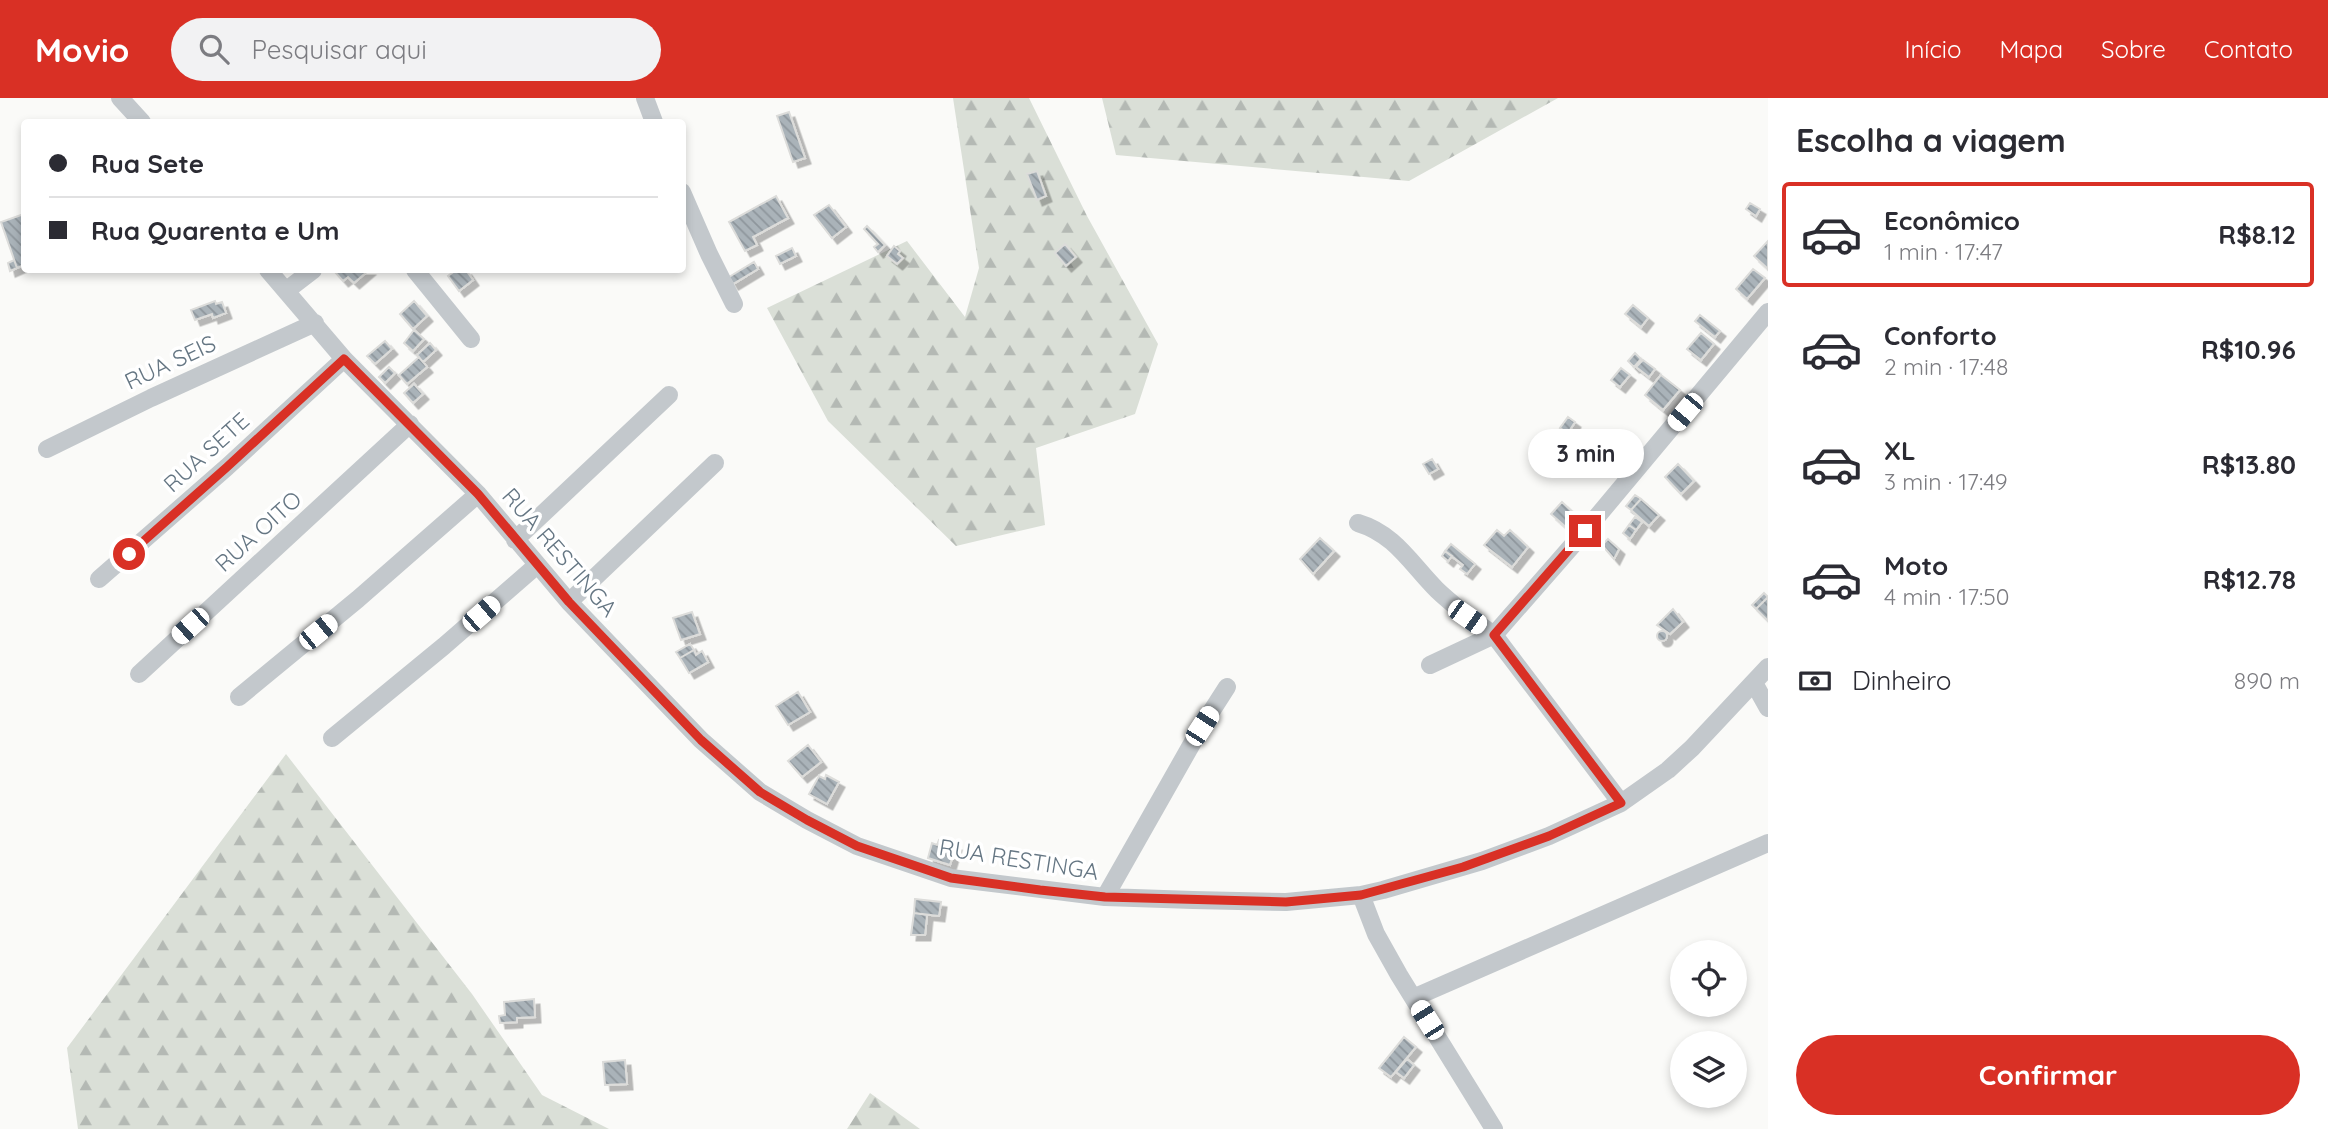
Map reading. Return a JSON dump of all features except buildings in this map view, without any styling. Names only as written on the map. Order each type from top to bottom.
[{"type":"street","points":[[120,98],[139,119]]},
{"type":"street","points":[[645,98],[653,119]]},
{"type":"street","points":[[686,201],[734,304]]},
{"type":"street","name":"RUA RESTINGA","points":[[271,273],[344,359],[478,494],[536,566],[701,740],[760,792],[807,820],[857,846],[951,878],[1105,897],[1286,902],[1361,895],[1482,861],[1549,836],[1621,803],[1668,770],[1692,748],[1768,667]]},
{"type":"street","points":[[287,290],[309,273]]},
{"type":"street","points":[[417,273],[471,339]]},
{"type":"street","points":[[1430,664],[1494,635],[1585,531],[1768,312]]},
{"type":"street","name":"RUA SEIS","points":[[47,449],[315,323]]},
{"type":"street","name":"RUA SETE","points":[[99,579],[227,467],[344,359]]},
{"type":"street","points":[[515,540],[669,394]]},
{"type":"street","name":"RUA OITO","points":[[139,674],[410,424]]},
{"type":"street","points":[[569,602],[715,463]]},
{"type":"street","points":[[239,697],[358,599],[478,494]]},
{"type":"street","points":[[1358,523],[1376,528],[1389,537],[1452,603],[1494,635],[1621,803]]},
{"type":"street","points":[[332,738],[536,566]]},
{"type":"street","points":[[1754,683],[1768,708]]},
{"type":"street","points":[[1105,897],[1227,687]]},
{"type":"street","points":[[1413,998],[1768,843]]},
{"type":"street","points":[[1361,895],[1376,934],[1494,1129]]},
{"type":"green space","points":[[953,98],[1029,98],[1087,216],[1158,344],[1135,414],[1036,448],[1045,525],[956,546],[828,421],[767,308],[907,241],[965,317],[979,268]]},
{"type":"green space","points":[[1102,98],[1558,98],[1409,181],[1116,155]]},
{"type":"green space","points":[[286,754],[472,994],[542,1095],[609,1129],[78,1129],[67,1048]]},
{"type":"green space","points":[[870,1093],[920,1129],[847,1129]]},
{"type":"route","points":[[129,554],[344,359],[478,494],[536,566],[701,740],[760,792],[807,820],[857,846],[951,878],[1105,897],[1286,902],[1361,895],[1463,867],[1549,836],[1621,803],[1494,635],[1585,531]]}]
